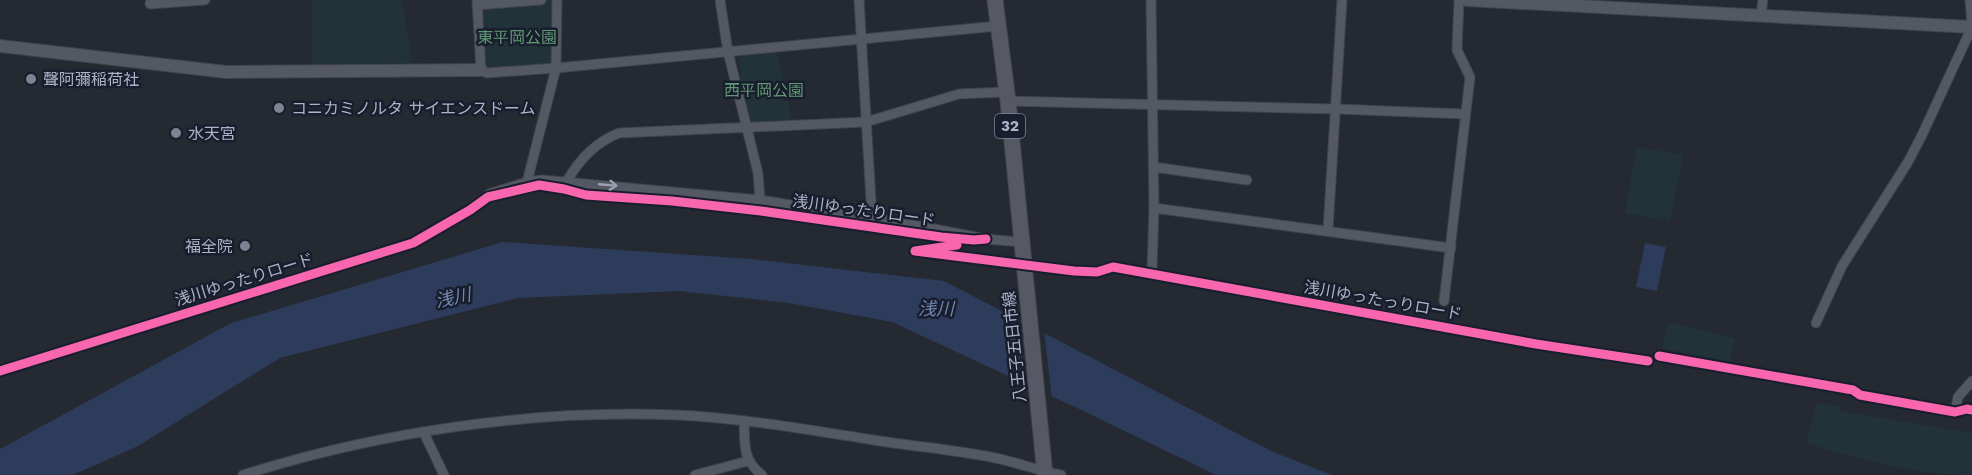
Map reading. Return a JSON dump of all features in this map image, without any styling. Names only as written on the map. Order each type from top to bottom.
[{"type":"main road","name":"八王子五日市線","points":[[995,0],[1045,471]]},
{"type":"street","points":[[151,0],[150,4],[205,0]]},
{"type":"street","points":[[481,70],[477,3],[541,0]]},
{"type":"street","points":[[527,182],[556,68],[557,0]]},
{"type":"street","points":[[720,0],[728,52],[748,127],[760,186],[760,200]]},
{"type":"street","points":[[859,0],[872,218]]},
{"type":"street","points":[[1151,0],[1154,208],[1152,269]]},
{"type":"street","points":[[1328,230],[1342,0]]},
{"type":"street","points":[[1444,301],[1470,77],[1457,50],[1459,0]]},
{"type":"street","points":[[1467,0],[1571,3],[1972,27]]},
{"type":"street","points":[[1761,14],[1763,0]]},
{"type":"street","points":[[1816,323],[1842,266],[1908,162],[1922,135],[1972,27],[1970,0]]},
{"type":"street","points":[[0,46],[226,72],[481,70],[487,73],[998,26]]},
{"type":"street","points":[[567,181],[596,146],[606,138],[619,133],[866,122],[959,94],[1153,105],[1465,114]]},
{"type":"street","points":[[1153,167],[1247,180]]},
{"type":"street","points":[[489,194],[527,182],[542,180],[760,200],[872,218],[1022,247]]},
{"type":"street","points":[[1154,208],[1451,248]]},
{"type":"street","points":[[1955,412],[1958,397],[1972,381]]},
{"type":"street","points":[[243,475],[332,451],[424,433],[513,420],[576,415],[676,415],[744,421],[986,457],[1062,475]]},
{"type":"street","points":[[744,421],[748,461],[762,475]]},
{"type":"street","points":[[424,433],[444,475]]},
{"type":"street","points":[[695,475],[748,461]]},
{"type":"green space","points":[[312,0],[402,0],[412,63],[312,64]]},
{"type":"green space","name":"東平岡公園","points":[[557,0],[556,68],[481,70],[477,5]]},
{"type":"green space","name":"西平岡公園","points":[[777,52],[792,120],[750,122],[746,112],[738,56]]},
{"type":"green space","points":[[1637,147],[1683,155],[1670,221],[1625,213]]},
{"type":"green space","points":[[1668,322],[1735,338],[1730,362],[1662,348]]},
{"type":"green space","points":[[1817,403],[1839,406],[1839,411],[1972,433],[1972,475],[1909,469],[1806,443]]},
{"type":"water","name":"浅川","points":[[503,242],[751,259],[944,281],[1271,451],[1332,475],[1216,475],[892,322],[789,303],[680,291],[518,298],[280,358],[138,446],[73,475],[0,475],[0,449],[231,323]]},
{"type":"water","points":[[1645,243],[1666,247],[1657,291],[1636,287]]},
{"type":"pier","points":[[1015,315],[1044,330],[1052,399],[1023,385]]},
{"type":"cycle path","name":"浅川ゆったりロード","points":[[0,371],[413,243],[488,197],[539,185],[586,195],[672,201],[761,211],[941,237],[986,239]]},
{"type":"cycle path","name":"浅川ゆったっりロード","points":[[957,245],[915,251],[1074,271],[1097,272],[1113,267],[1536,344],[1648,361]]},
{"type":"cycle path","points":[[1659,356],[1853,390],[1860,395],[1955,412],[1972,410]]},
{"type":"place","name":"聲阿彌稲荷社","points":[[31,79]]},
{"type":"place","name":"コニカミノルタ サイエンスドーム","points":[[279,108]]},
{"type":"place","name":"水天宮","points":[[176,133]]},
{"type":"place","name":"福全院","points":[[245,246]]}]
